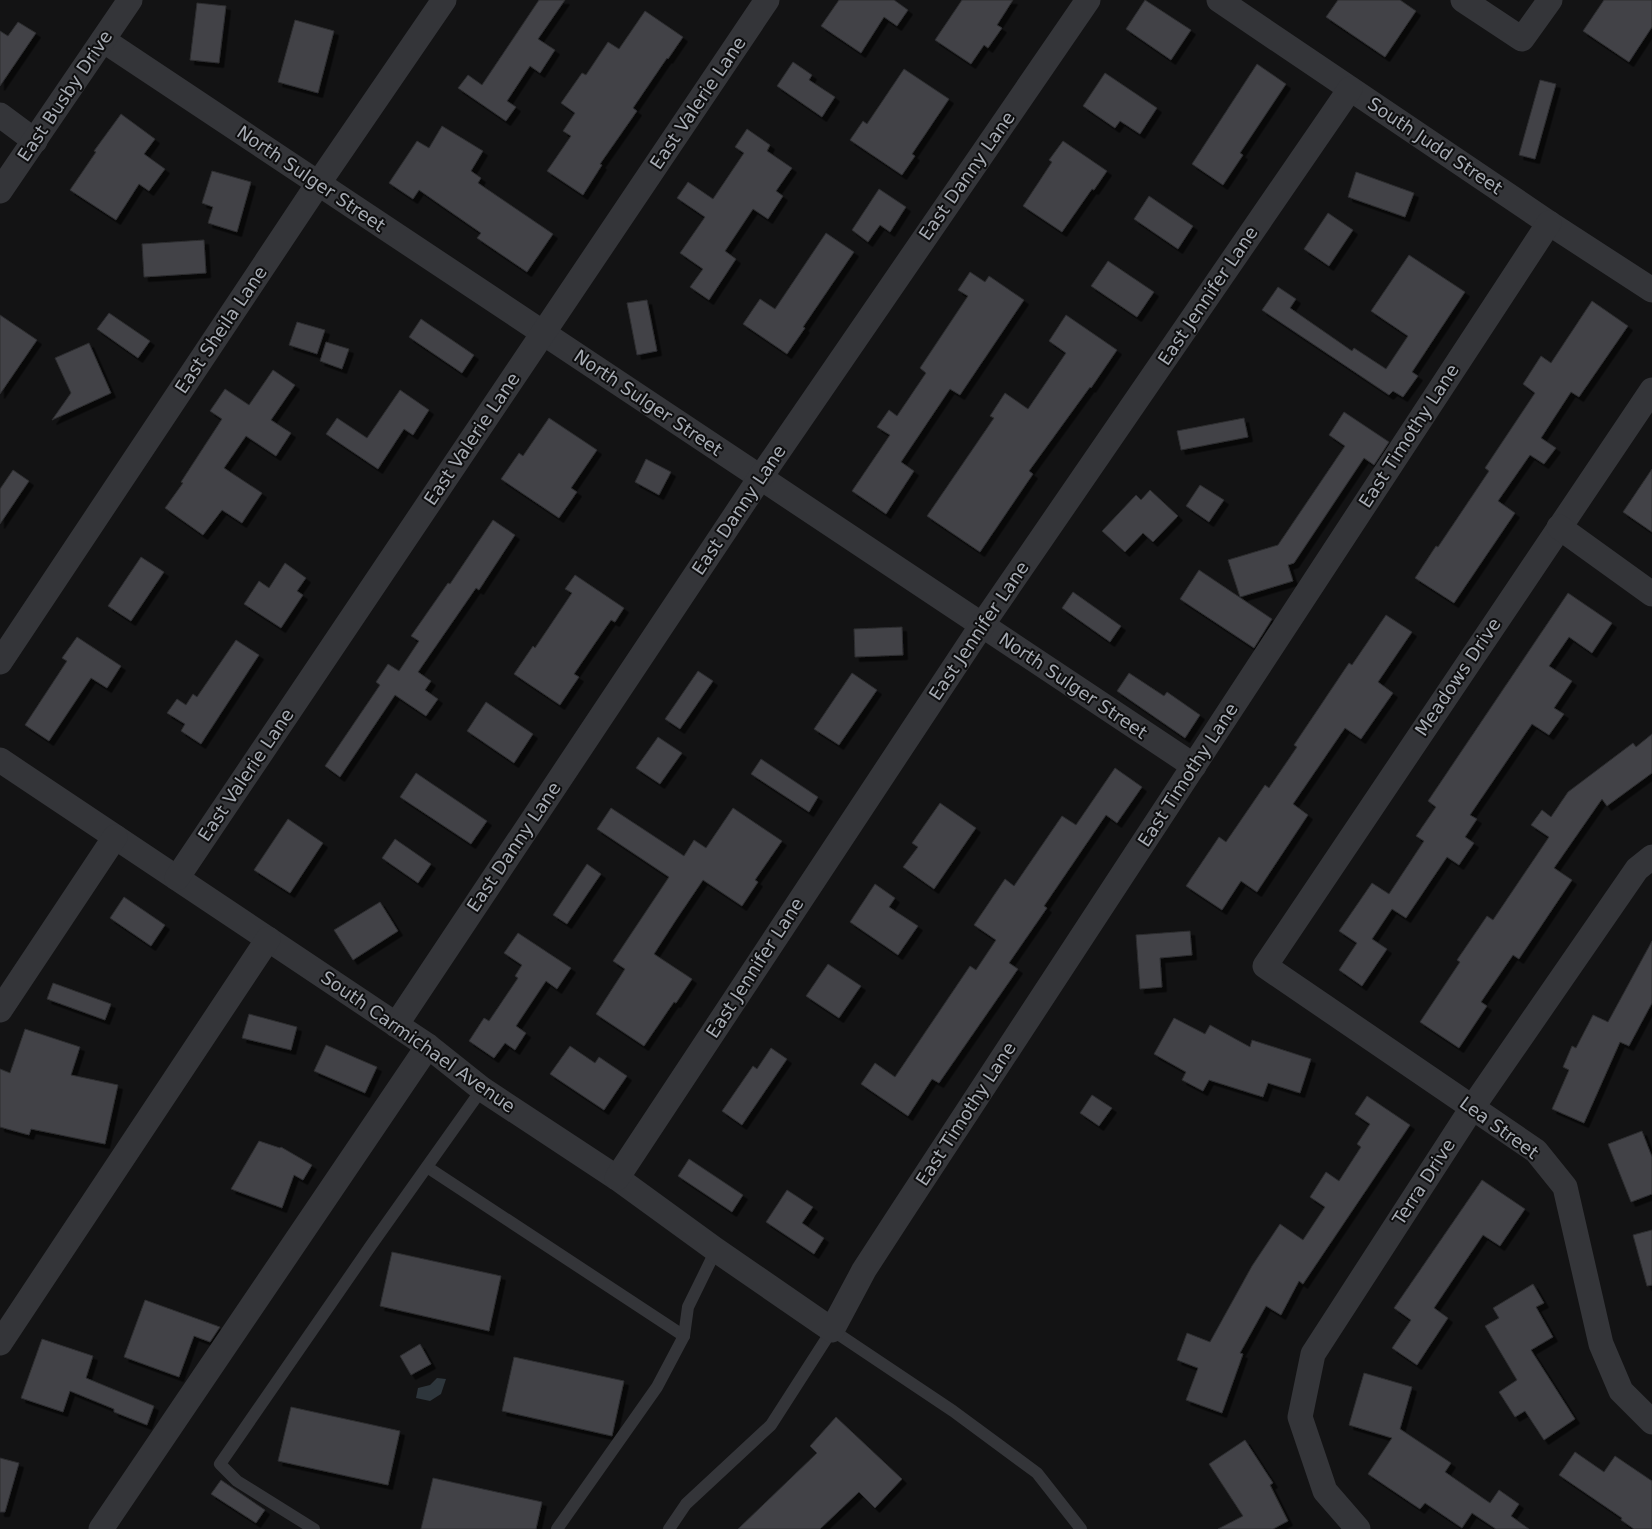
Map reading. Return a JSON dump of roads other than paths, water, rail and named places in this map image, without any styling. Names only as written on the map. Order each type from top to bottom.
[{"type":"street","name":"East Busby Drive","points":[[0,191],[130,0]]},
{"type":"street","name":"East Sheila Lane","points":[[0,662],[318,184],[444,0]]},
{"type":"street","name":"East Valerie Lane","points":[[177,878],[767,0]]},
{"type":"street","name":"East Danny Lane","points":[[396,1025],[760,478],[1088,0]]},
{"type":"street","name":"South Judd Street","points":[[1219,0],[1549,223],[1652,290]]},
{"type":"street","points":[[1463,0],[1522,39],[1550,0]]},
{"type":"street","name":"North Sulger Street","points":[[103,40],[1194,766]]},
{"type":"street","name":"East Jennifer Lane","points":[[617,1178],[982,625],[1350,89]]},
{"type":"street","points":[[0,115],[35,141]]},
{"type":"street","name":"East Timothy Lane","points":[[832,1330],[869,1262],[1549,223]]},
{"type":"street","name":"Meadows Drive","points":[[1265,966],[1652,390]]},
{"type":"street","points":[[1559,527],[1652,594]]},
{"type":"street","name":"South Carmichael Avenue","points":[[0,760],[428,1046],[482,1089],[617,1178],[716,1250],[832,1330]]},
{"type":"street","points":[[0,1010],[115,837]]},
{"type":"street","name":"Terra Drive","points":[[1358,1529],[1325,1491],[1300,1417],[1313,1354],[1472,1108],[1637,869],[1652,857]]},
{"type":"street","points":[[0,1343],[268,939]]},
{"type":"street","name":"Lea Street","points":[[1265,966],[1536,1151],[1565,1187],[1601,1344],[1621,1391],[1652,1422]]},
{"type":"street","points":[[101,1529],[428,1046]]},
{"type":"lane","points":[[314,1529],[237,1481],[220,1464],[482,1089]]},
{"type":"lane","points":[[427,1167],[684,1336]]},
{"type":"lane","points":[[557,1529],[657,1387],[684,1336],[688,1307],[716,1250]]},
{"type":"lane","points":[[669,1529],[686,1504],[771,1424],[832,1330],[953,1411],[1037,1473],[1082,1529]]}]
